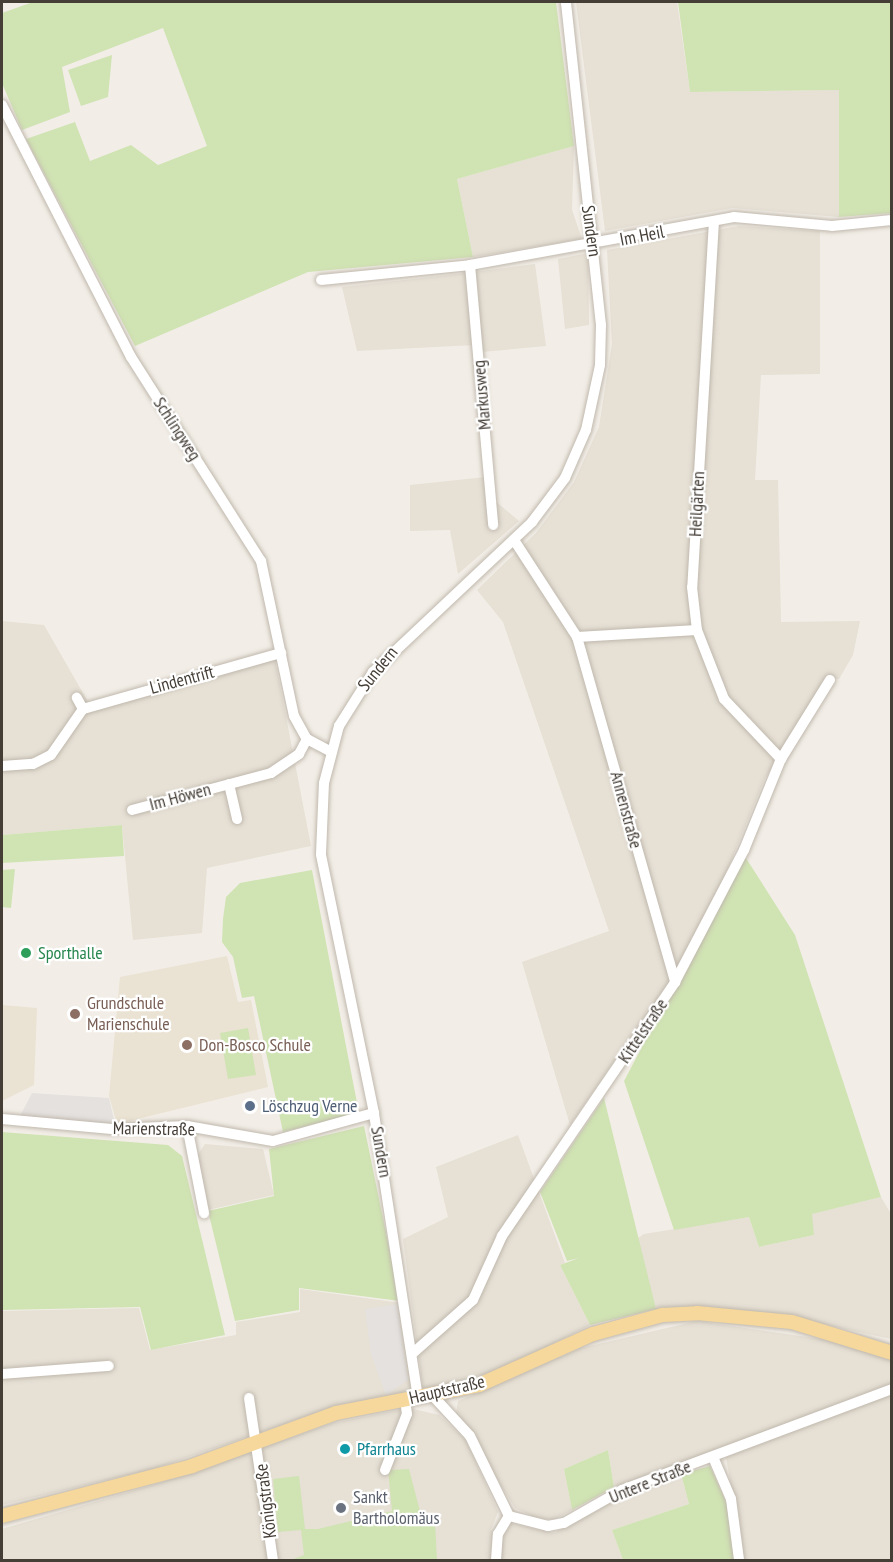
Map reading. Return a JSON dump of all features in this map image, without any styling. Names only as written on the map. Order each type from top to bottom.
[{"type":"main road","name":"Hauptstraße","points":[[2,1516],[192,1466],[336,1413],[433,1396],[479,1385],[598,1332],[662,1315],[697,1313],[792,1322],[891,1353]]},
{"type":"street","name":"Sundern","points":[[386,1470],[412,1399],[413,1353],[374,1113],[321,854],[321,813],[331,752],[352,702],[373,672],[514,540],[565,478],[594,405],[601,326],[566,2]]},
{"type":"street","name":"Schlingweg","points":[[2,105],[131,357],[261,561],[294,716],[307,739]]},
{"type":"street","name":"Im Heil","points":[[321,280],[470,265],[594,245],[734,217],[832,226],[891,219]]},
{"type":"street","name":"Heilgärten","points":[[714,221],[692,587],[697,630],[724,699],[781,759]]},
{"type":"street","name":"Markusweg","points":[[470,265],[493,525]]},
{"type":"street","name":"Annenstraße","points":[[514,540],[577,637],[675,982]]},
{"type":"street","points":[[577,637],[697,630]]},
{"type":"street","name":"Lindentrift","points":[[83,708],[281,653]]},
{"type":"street","name":"Kittelstraße","points":[[413,1353],[473,1300],[502,1236],[675,982],[744,850],[781,759],[831,680]]},
{"type":"street","points":[[2,766],[33,764],[51,755],[83,708],[77,698]]},
{"type":"street","points":[[307,739],[331,752]]},
{"type":"street","name":"Im Höwen","points":[[132,810],[229,784],[288,764],[307,739]]},
{"type":"street","name":"Im Höwen","points":[[229,784],[237,819]]},
{"type":"street","name":"Marienstraße","points":[[2,1119],[112,1129],[187,1126],[273,1141],[374,1113]]},
{"type":"street","points":[[187,1126],[204,1213]]},
{"type":"street","points":[[2,1374],[109,1366]]},
{"type":"street","name":"Untere Straße","points":[[509,1516],[548,1526],[564,1523],[622,1490],[891,1389]]},
{"type":"street","points":[[433,1396],[471,1436],[509,1516],[498,1533],[496,1560]]},
{"type":"street","name":"Königstraße","points":[[249,1398],[259,1442],[273,1560]]},
{"type":"street","points":[[713,1457],[730,1499],[739,1560]]},
{"type":"shaded area","points":[[576,2],[677,2],[690,92],[839,90],[839,217],[733,208],[605,231]]},
{"type":"shaded area","points":[[574,146],[572,210],[582,239],[473,257],[457,179]]},
{"type":"shaded area","points":[[739,226],[820,231],[820,374],[761,375],[755,480],[778,480],[781,622],[860,621],[853,655],[839,679],[830,679],[765,778],[724,878],[670,981],[570,1125],[522,962],[609,931],[503,622],[477,590],[536,533],[574,482],[599,427],[612,344],[607,250]]},
{"type":"shaded area","points":[[588,253],[589,325],[565,329],[558,259]]},
{"type":"shaded area","points":[[535,264],[546,346],[482,352],[474,272]]},
{"type":"shaded area","points":[[467,273],[474,345],[357,351],[342,287]]},
{"type":"shaded area","points":[[486,477],[494,500],[519,521],[458,574],[450,530],[410,531],[410,485]]},
{"type":"shaded area","points":[[2,621],[44,625],[91,707],[275,660],[311,846],[207,868],[202,933],[133,940],[122,825],[2,835]]},
{"type":"shaded area","name":"Don-Bosco Schule","points":[[227,956],[238,1002],[251,1000],[268,1087],[117,1124],[109,1096],[120,977]]},
{"type":"shaded area","points":[[2,1005],[37,1008],[34,1085],[2,1101]]},
{"type":"shaded area","points":[[32,1093],[109,1098],[115,1124],[20,1116]]},
{"type":"shaded area","points":[[518,1135],[565,1263],[560,1265],[590,1325],[501,1370],[423,1390],[403,1239],[448,1217],[436,1167]]},
{"type":"shaded area","points":[[205,1144],[263,1149],[274,1195],[208,1210],[197,1156]]},
{"type":"shaded area","points":[[881,1197],[891,1214],[891,1339],[776,1314],[656,1309],[635,1240],[644,1234],[749,1217],[759,1247],[814,1235],[811,1214]]},
{"type":"shaded area","points":[[300,1289],[401,1303],[412,1392],[340,1405],[153,1469],[2,1505],[2,1311],[139,1308],[150,1350],[236,1335],[236,1322],[300,1312]]},
{"type":"shaded area","points":[[398,1304],[408,1380],[386,1395],[371,1354],[365,1309]]},
{"type":"shaded area","points":[[697,1321],[835,1341],[891,1358],[891,1385],[614,1487],[608,1450],[564,1469],[572,1510],[555,1519],[538,1519],[515,1508],[456,1414],[458,1401],[581,1348]]},
{"type":"shaded area","points":[[891,1394],[891,1560],[744,1560],[726,1457]]},
{"type":"shaded area","points":[[409,1408],[439,1415],[466,1440],[498,1512],[491,1530],[502,1533],[510,1523],[554,1533],[637,1488],[681,1474],[689,1504],[612,1530],[623,1560],[2,1560],[2,1529],[163,1482],[333,1423]]},
{"type":"green space","points":[[33,2],[556,2],[574,146],[457,179],[473,257],[308,272],[135,346],[26,139],[75,122],[90,161],[131,145],[158,165],[207,146],[163,28],[62,67],[70,112],[22,130],[2,83],[2,13]]},
{"type":"green space","points":[[678,2],[891,2],[891,213],[839,217],[839,90],[690,92]]},
{"type":"green space","points":[[112,55],[108,97],[81,106],[68,70]]},
{"type":"green space","points":[[122,825],[124,856],[2,863],[2,835]]},
{"type":"green space","points":[[744,855],[795,935],[881,1197],[812,1214],[814,1235],[759,1247],[749,1217],[674,1230],[624,1081]]},
{"type":"green space","points":[[15,869],[11,908],[2,907],[2,870]]},
{"type":"green space","points":[[312,870],[359,1113],[283,1132],[254,996],[242,998],[233,957],[222,942],[223,919],[226,897],[240,883]]},
{"type":"green space","points":[[248,1028],[256,1075],[228,1079],[220,1033]]},
{"type":"green space","points":[[604,1098],[656,1309],[590,1325],[560,1265],[579,1258],[567,1261],[540,1192]]},
{"type":"green space","points":[[364,1126],[400,1301],[299,1288],[299,1310],[235,1321],[208,1211],[274,1196],[269,1149]]},
{"type":"green space","points":[[2,1132],[168,1145],[182,1156],[225,1335],[151,1350],[140,1307],[2,1310]]},
{"type":"green space","points":[[608,1450],[614,1487],[572,1510],[564,1469]]},
{"type":"green space","points":[[710,1466],[727,1504],[735,1560],[623,1560],[612,1530],[689,1504],[681,1474]]},
{"type":"green space","points":[[409,1469],[422,1519],[435,1522],[437,1560],[291,1560],[304,1555],[301,1530],[278,1532],[273,1479],[299,1476],[305,1529],[318,1529],[392,1511],[388,1470]]},
{"type":"place","name":"Sporthalle","points":[[26,953]]},
{"type":"place","name":"Grundschule Marienschule","points":[[75,1014]]},
{"type":"place","name":"Don-Bosco Schule","points":[[187,1045]]},
{"type":"place","name":"Löschzug Verne","points":[[250,1106]]},
{"type":"place","name":"Pfarrhaus","points":[[345,1449]]},
{"type":"place","name":"Sankt Bartholomäus","points":[[341,1508]]}]
